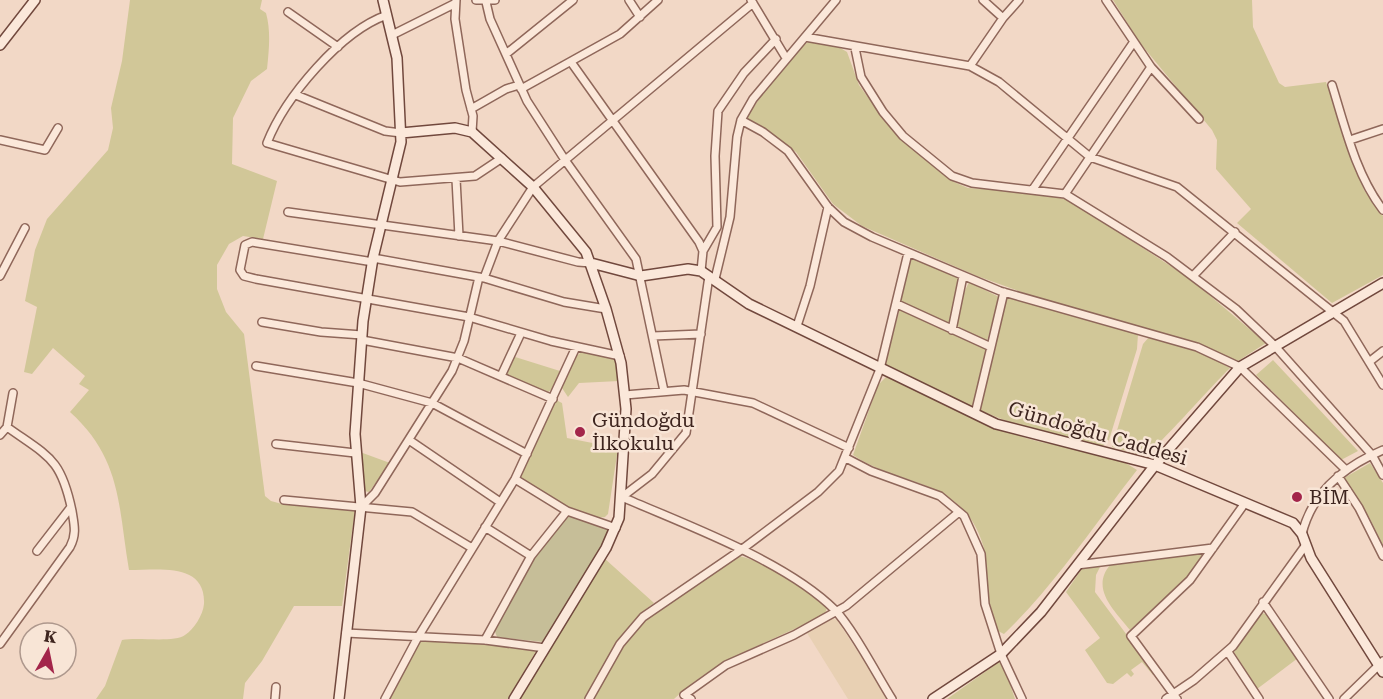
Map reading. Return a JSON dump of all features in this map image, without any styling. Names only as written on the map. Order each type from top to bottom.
[{"type":"street","points":[[0,45],[35,0]]},
{"type":"street","points":[[339,699],[361,507],[355,453],[358,383],[366,300],[373,260],[394,181],[401,133],[397,58],[383,0]]},
{"type":"street","points":[[476,0],[486,2],[495,0]]},
{"type":"street","points":[[506,54],[573,0]]},
{"type":"street","points":[[629,0],[640,18]]},
{"type":"street","points":[[471,109],[506,89],[520,87],[571,62],[620,34],[658,0]]},
{"type":"street","points":[[622,497],[652,474],[682,441],[688,429],[708,275],[730,218],[737,136],[741,120],[753,99],[836,0]]},
{"type":"street","points":[[982,0],[1003,18]]},
{"type":"street","points":[[970,66],[1003,18],[1019,0]]},
{"type":"street","points":[[1106,0],[1151,67],[1198,119]]},
{"type":"street","points":[[361,507],[375,493],[458,358],[482,278],[498,241],[533,188],[752,1],[786,58]]},
{"type":"street","points":[[392,35],[455,2],[471,109],[472,132]]},
{"type":"street","points":[[486,2],[490,19],[520,87],[565,160],[633,254],[641,276],[664,391]]},
{"type":"street","points":[[288,12],[338,47]]},
{"type":"street","points":[[387,15],[366,24],[338,47],[276,122],[267,143],[394,181],[456,179],[480,175],[502,158]]},
{"type":"street","points":[[805,37],[855,48],[970,66],[999,82],[1090,157],[1177,187],[1348,326],[1383,385]]},
{"type":"street","points":[[703,251],[717,227],[715,149],[718,111],[744,73],[776,39]]},
{"type":"street","points":[[1033,189],[1133,43]]},
{"type":"street","points":[[855,48],[861,77],[883,112],[903,136],[952,176],[972,183],[1065,194],[1194,276],[1274,345],[1372,455],[1383,475]]},
{"type":"street","points":[[571,62],[610,121],[703,251],[708,275]]},
{"type":"street","points":[[1065,194],[1151,67]]},
{"type":"street","points":[[1332,85],[1368,187],[1383,210]]},
{"type":"street","points":[[296,95],[385,131],[401,133],[455,128],[472,132],[533,188],[576,237],[591,263],[620,356],[625,395],[622,497],[616,528],[514,699]]},
{"type":"street","points":[[741,120],[764,132],[789,151],[828,207],[854,228],[908,253],[1004,292],[1197,347],[1240,367],[1345,470]]},
{"type":"street","points":[[0,140],[45,150],[58,128]]},
{"type":"street","points":[[1350,140],[1383,129]]},
{"type":"street","points":[[456,179],[459,236]]},
{"type":"street","points":[[797,326],[810,286],[828,207]]},
{"type":"street","points":[[288,212],[381,227],[498,241],[641,276],[688,269],[708,275]]},
{"type":"street","points":[[0,276],[25,228]]},
{"type":"street","points":[[1194,276],[1235,232]]},
{"type":"street","points":[[606,309],[564,302],[482,278],[252,242],[245,245],[241,266],[241,273],[247,277],[469,317],[521,333],[620,356]]},
{"type":"street","points":[[589,699],[620,644],[643,617],[818,492],[839,471],[880,369],[908,253]]},
{"type":"street","name":"Gündoğdu Caddesi","points":[[708,275],[749,304],[975,414],[1024,433],[1155,465],[1293,523],[1302,534]]},
{"type":"street","points":[[952,330],[963,276]]},
{"type":"street","points":[[933,699],[1001,654],[1041,612],[1155,465],[1240,367],[1383,283]]},
{"type":"street","points":[[975,414],[1004,292]]},
{"type":"street","points":[[897,304],[992,347]]},
{"type":"street","points":[[262,322],[362,337],[458,358],[553,399]]},
{"type":"street","points":[[501,376],[521,333]]},
{"type":"street","points":[[653,336],[701,334]]},
{"type":"street","points":[[386,699],[418,637],[515,479],[576,347]]},
{"type":"street","points":[[1369,362],[1383,351]]},
{"type":"street","points":[[256,366],[358,383],[432,403],[527,454]]},
{"type":"street","points":[[625,395],[694,391],[761,406],[849,448]]},
{"type":"street","points":[[0,435],[7,427],[13,393]]},
{"type":"street","points":[[0,644],[73,542],[75,530],[71,507],[59,468],[7,427]]},
{"type":"street","points":[[409,440],[500,502]]},
{"type":"street","points":[[276,444],[355,453]]},
{"type":"street","points":[[1344,699],[1381,666],[1305,546],[1302,534],[1311,510],[1338,476],[1383,450]]},
{"type":"street","points":[[846,458],[871,471],[933,493],[959,512],[975,535],[981,554],[985,604],[1001,654],[1022,699]]},
{"type":"street","points":[[1338,476],[1359,508],[1383,556]]},
{"type":"street","points":[[515,479],[567,511],[616,528]]},
{"type":"street","points":[[622,497],[741,549],[811,590],[837,612],[892,699]]},
{"type":"street","points":[[284,500],[417,514],[472,548]]},
{"type":"street","points":[[1175,696],[1131,636],[1190,580],[1245,503]]},
{"type":"street","points":[[37,551],[71,507]]},
{"type":"street","points":[[485,640],[531,556],[567,511]]},
{"type":"street","points":[[682,697],[726,665],[837,612],[959,512]]},
{"type":"street","points":[[485,527],[531,556]]},
{"type":"street","points":[[1166,699],[1175,696],[1228,652],[1305,546]]},
{"type":"street","points":[[1077,565],[1213,548]]},
{"type":"street","points":[[1263,602],[1329,699]]},
{"type":"street","points":[[346,633],[485,640],[545,648]]},
{"type":"street","points":[[1228,652],[1259,699]]},
{"type":"street","points":[[275,699],[276,687]]},
{"type":"street","points":[[682,697],[691,699]]},
{"type":"shaded area","points":[[130,0],[262,0],[260,9],[266,13],[269,27],[267,69],[251,81],[233,118],[232,164],[277,181],[263,239],[243,236],[229,244],[217,265],[217,289],[226,312],[244,334],[265,496],[271,501],[282,504],[355,509],[342,606],[294,606],[262,661],[245,683],[243,699],[96,699],[105,686],[122,640],[173,639],[185,635],[202,613],[203,590],[197,581],[178,571],[129,570],[119,504],[109,466],[87,430],[70,412],[89,390],[79,384],[85,376],[53,348],[32,374],[24,372],[37,307],[25,301],[35,250],[47,219],[108,150],[113,128],[111,108],[122,61]]},
{"type":"shaded area","points":[[1113,0],[1252,0],[1253,27],[1279,83],[1285,87],[1326,82],[1364,190],[1383,216],[1383,275],[1332,303],[1237,223],[1251,209],[1216,169],[1217,140],[1212,130],[1140,43]]},
{"type":"shaded area","points":[[808,42],[837,46],[847,52],[859,85],[888,125],[954,182],[968,188],[1024,191],[1069,200],[1189,278],[1266,343],[1238,361],[1182,339],[1049,302],[977,276],[862,226],[833,204],[796,152],[746,118],[785,62]]},
{"type":"shaded area","points":[[913,257],[960,279],[949,324],[900,302],[909,262]]},
{"type":"shaded area","points":[[969,282],[999,297],[987,341],[955,325],[962,297]]},
{"type":"shaded area","points":[[1007,296],[1138,334],[1137,349],[1109,440],[1103,446],[1014,424],[979,410]]},
{"type":"shaded area","points":[[900,308],[985,347],[987,352],[973,408],[885,365]]},
{"type":"shaded area","points":[[1149,337],[1196,350],[1230,368],[1144,456],[1112,447],[1143,344]]},
{"type":"shaded area","points":[[582,352],[616,357],[619,381],[579,383],[568,397],[562,388],[576,356]]},
{"type":"shaded area","points":[[512,356],[560,371],[552,389],[547,393],[507,376],[505,374]]},
{"type":"shaded area","points":[[1273,360],[1358,451],[1341,460],[1256,375]]},
{"type":"shaded area","points":[[886,377],[1008,432],[1040,442],[1112,457],[1137,470],[1057,575],[1004,634],[998,631],[989,601],[983,545],[973,523],[961,507],[946,495],[872,466],[853,455],[878,385]]},
{"type":"shaded area","points":[[556,400],[562,403],[567,438],[618,448],[608,514],[605,517],[595,517],[572,510],[537,490],[520,477]]},
{"type":"shaded area","points":[[360,452],[390,463],[369,492],[364,491]]},
{"type":"shaded area","points":[[1370,463],[1383,483],[1383,545],[1369,517],[1344,478]]},
{"type":"shaded area","points":[[568,514],[611,531],[543,642],[497,637],[494,629],[534,557]]},
{"type":"shaded area","points":[[1199,552],[1204,555],[1182,584],[1130,630],[1112,607],[1104,591],[1105,574],[1110,565]]},
{"type":"shaded area","points":[[739,556],[773,570],[797,585],[827,608],[825,614],[727,661],[708,672],[674,699],[593,699],[622,647],[644,620]]},
{"type":"shaded area","points":[[604,558],[654,603],[642,612],[623,635],[584,699],[519,699]]},
{"type":"shaded area","points":[[1098,565],[1100,567],[1096,575],[1095,592],[1155,673],[1153,675],[1142,662],[1131,670],[1134,674],[1131,677],[1127,673],[1113,684],[1107,683],[1085,650],[1100,638],[1066,592],[1083,567]]},
{"type":"shaded area","points":[[1262,613],[1269,615],[1298,658],[1257,689],[1234,652]]},
{"type":"shaded area","points":[[832,618],[837,620],[889,699],[848,699],[807,633]]},
{"type":"shaded area","points":[[419,639],[491,644],[536,651],[508,699],[388,699]]},
{"type":"shaded area","points":[[999,662],[1005,669],[1015,699],[947,699]]},
{"type":"place","name":"Gündoğdu İlkokulu","points":[[580,432]]},
{"type":"place","name":"BİM","points":[[1297,497]]}]
